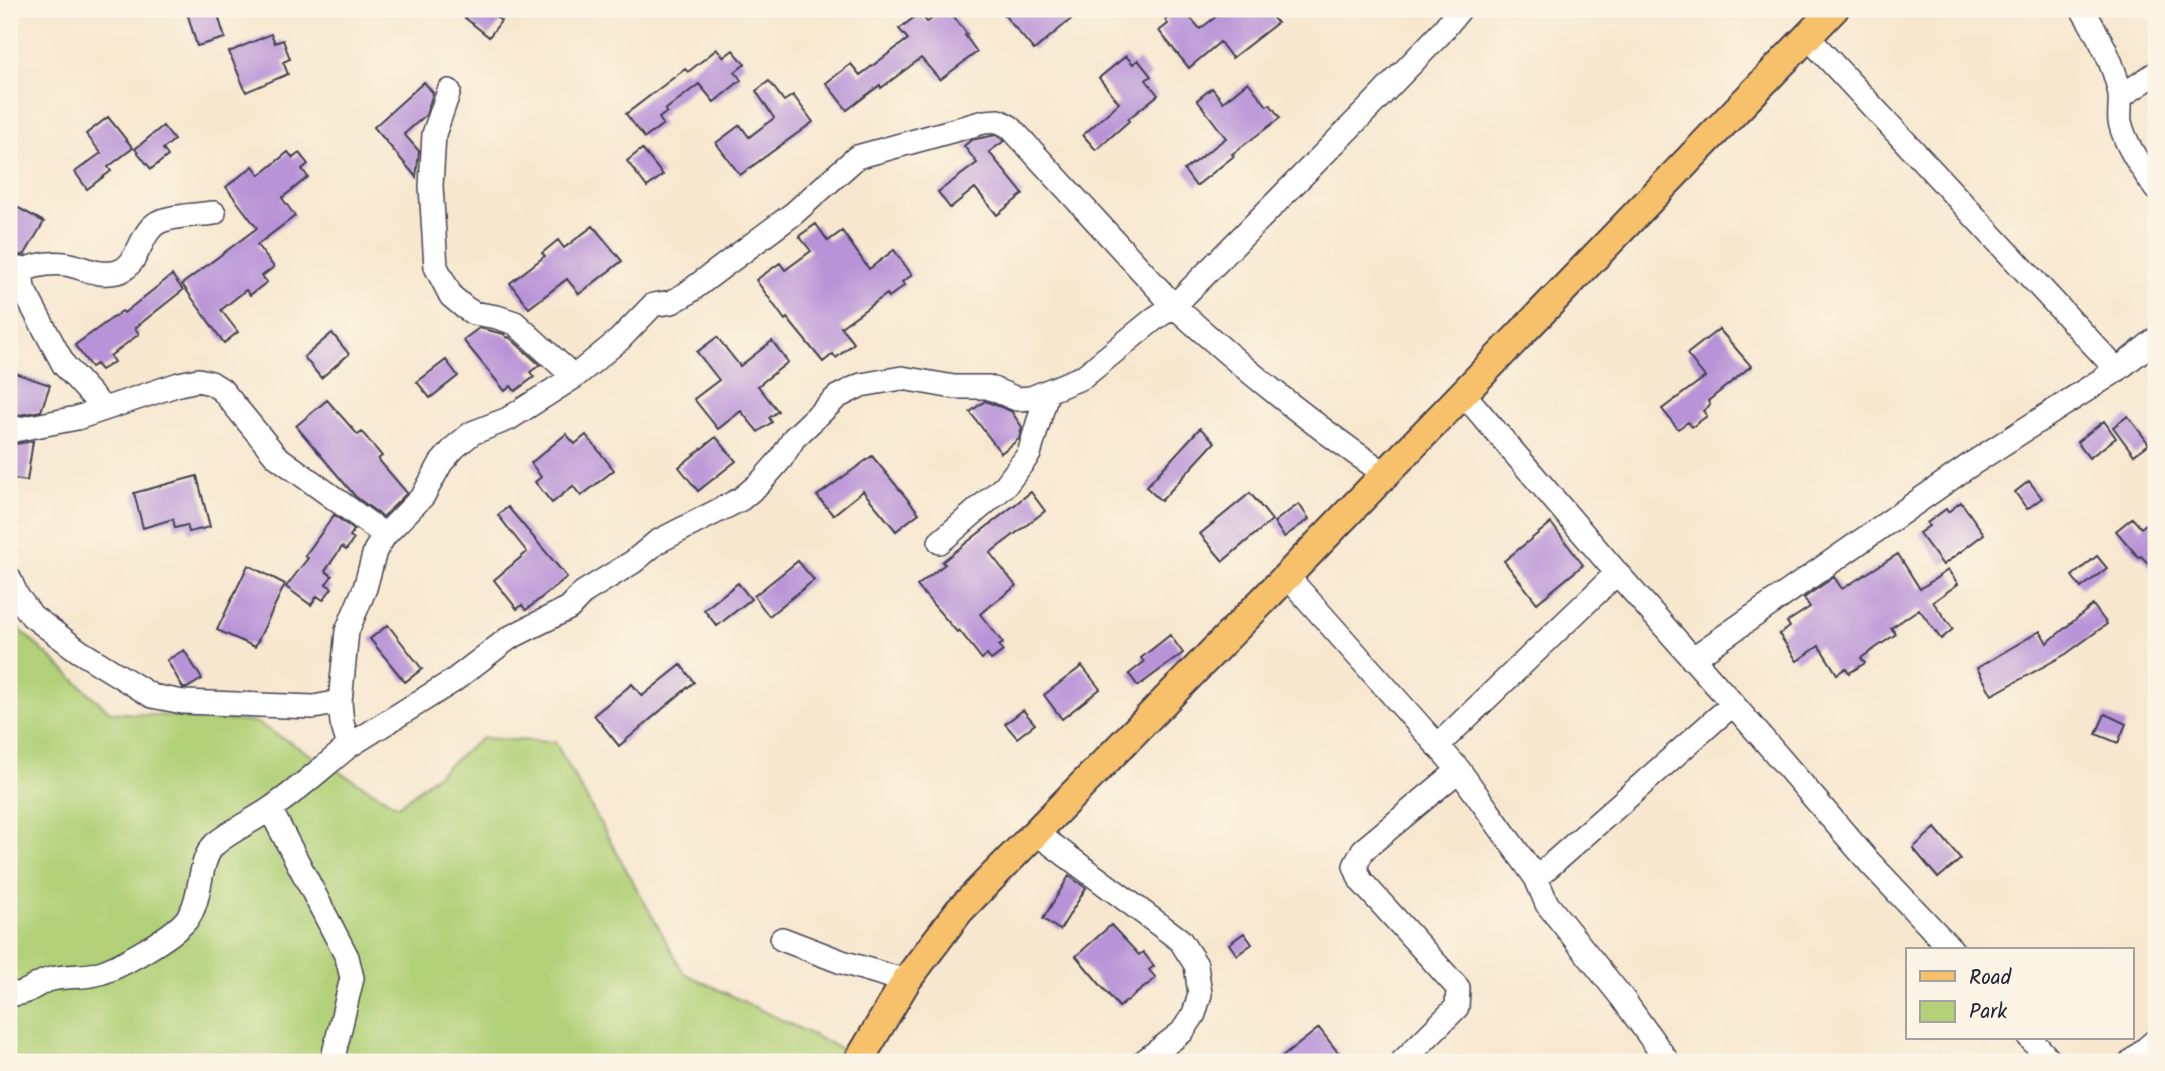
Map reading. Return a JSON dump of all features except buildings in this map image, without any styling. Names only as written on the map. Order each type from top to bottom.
[{"type":"main road","points":[[858,1062],[906,981],[959,911],[1287,576],[1833,9]]},
{"type":"street","points":[[9,993],[23,994],[46,981],[65,976],[97,974],[169,935],[188,918],[196,901],[200,878],[212,847],[232,831],[270,809],[349,746],[453,681],[509,638],[569,608],[584,592],[633,562],[657,542],[741,499],[760,483],[781,459],[794,438],[837,397],[861,385],[902,378],[954,387],[988,387],[1017,399],[1031,398],[1083,377],[1174,306],[1366,111],[1439,35],[1460,9]]},
{"type":"street","points":[[2082,9],[2098,34],[2113,68],[2120,97],[2120,121],[2132,153],[2156,190]]},
{"type":"street","points":[[1807,36],[2117,370]]},
{"type":"street","points":[[2120,97],[2156,73]]},
{"type":"street","points":[[449,91],[434,134],[432,186],[436,267],[451,296],[464,307],[473,313],[515,323],[575,377]]},
{"type":"street","points":[[349,746],[342,723],[340,702],[347,631],[365,587],[375,551],[385,535],[423,496],[441,463],[454,447],[472,433],[508,419],[575,377],[619,340],[653,305],[672,302],[686,294],[793,214],[857,157],[984,122],[999,121],[1010,127],[1174,306],[1253,375],[1351,451],[1384,473]]},
{"type":"street","points":[[104,409],[64,365],[15,273],[63,264],[104,275],[122,271],[135,256],[148,230],[161,221],[214,213]]},
{"type":"street","points":[[1692,659],[1969,465],[2117,370],[2156,339]]},
{"type":"street","points":[[9,430],[76,418],[179,384],[198,380],[211,383],[222,390],[276,456],[385,535]]},
{"type":"street","points":[[1462,392],[1616,573],[1734,704],[1870,863],[1950,948]]},
{"type":"street","points":[[940,542],[1005,486],[1029,454],[1047,393]]},
{"type":"street","points":[[1437,746],[1616,573]]},
{"type":"street","points":[[1287,576],[1459,771],[1536,878],[1547,904],[1623,999],[1668,1062]]},
{"type":"street","points":[[9,578],[17,596],[32,616],[79,651],[152,696],[183,702],[314,707],[340,702]]},
{"type":"street","points":[[1536,878],[1734,704]]},
{"type":"street","points":[[1402,1062],[1457,1007],[1458,988],[1361,881],[1355,866],[1363,850],[1459,771]]},
{"type":"street","points":[[270,809],[347,957],[352,978],[332,1062]]},
{"type":"street","points":[[1035,832],[1180,940],[1196,965],[1200,994],[1194,1014],[1182,1032],[1143,1062]]},
{"type":"street","points":[[782,939],[842,962],[906,981]]},
{"type":"street","points":[[2032,1040],[2051,1062]]},
{"type":"street","points":[[2131,1062],[2156,1040]]},
{"type":"green space","points":[[9,620],[110,712],[255,722],[398,806],[482,738],[555,742],[684,973],[848,1052],[844,1062],[9,1062]]}]
